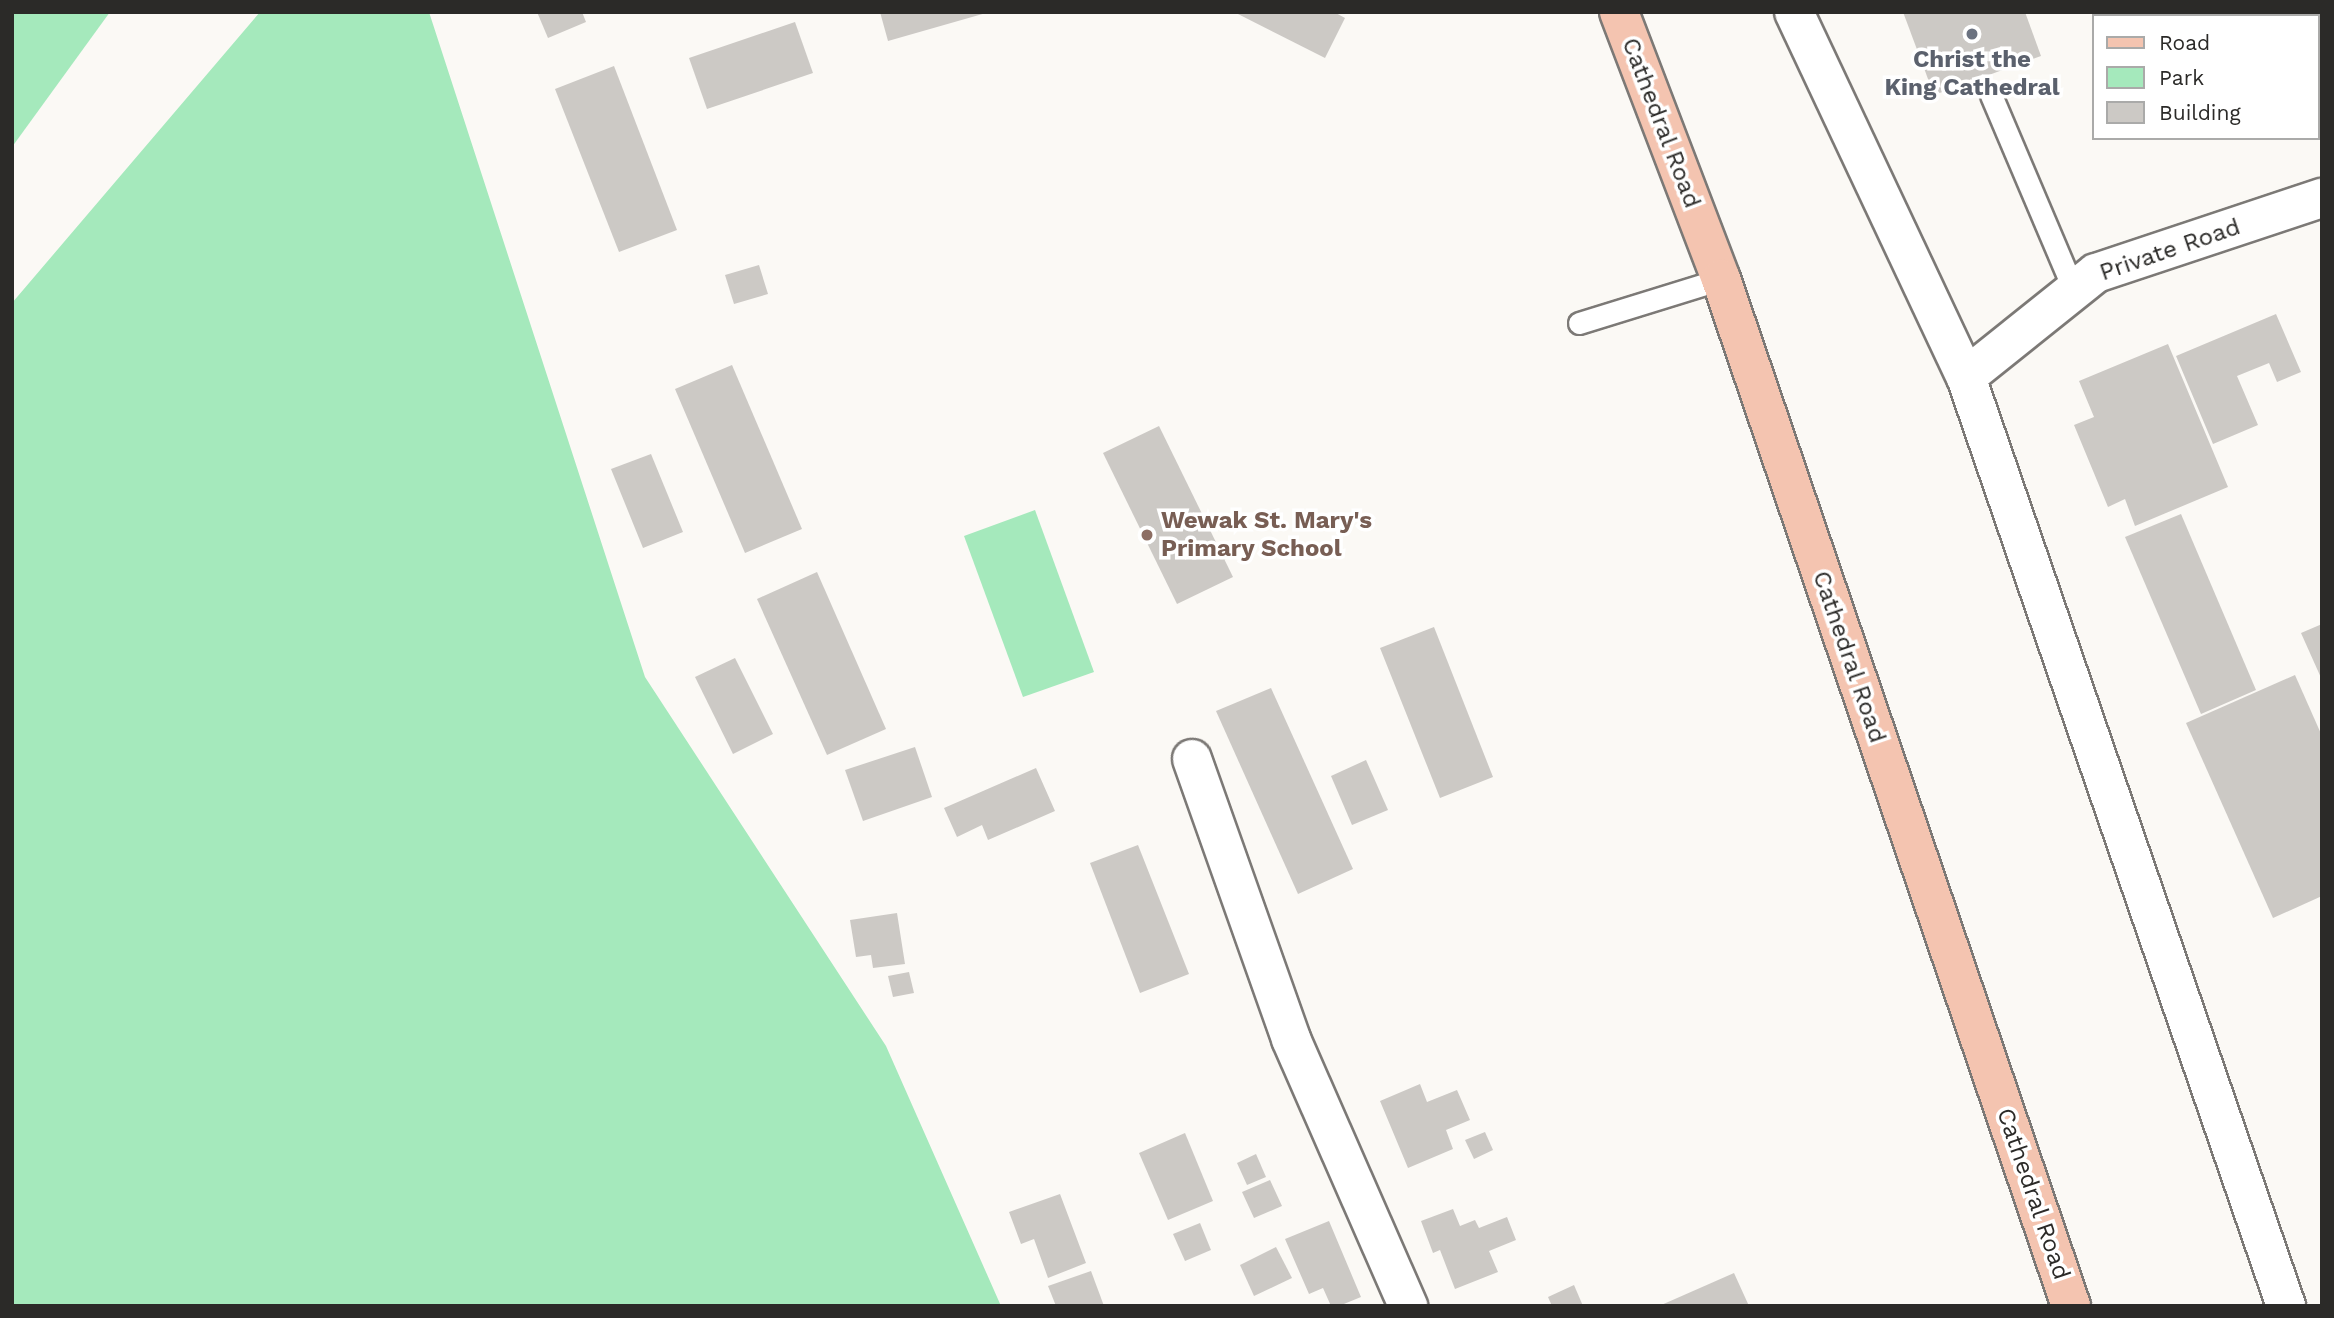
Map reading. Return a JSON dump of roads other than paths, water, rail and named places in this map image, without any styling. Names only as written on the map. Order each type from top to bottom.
[{"type":"main road","name":"Cathedral Road","points":[[1619,12],[1721,279],[2071,1306]]},
{"type":"street","points":[[1794,12],[1966,377],[2286,1306]]},
{"type":"street","name":"Private Road","points":[[1966,377],[2096,273],[2322,198]]},
{"type":"street","points":[[1192,759],[1291,1039],[1408,1306]]},
{"type":"lane","points":[[1991,94],[2074,291]]},
{"type":"lane","points":[[1579,323],[1721,279]]},
{"type":"place","name":"Christ the King Cathedral","points":[[1972,34]]},
{"type":"place","name":"Wewak St. Mary's Primary School","points":[[1147,535]]}]
